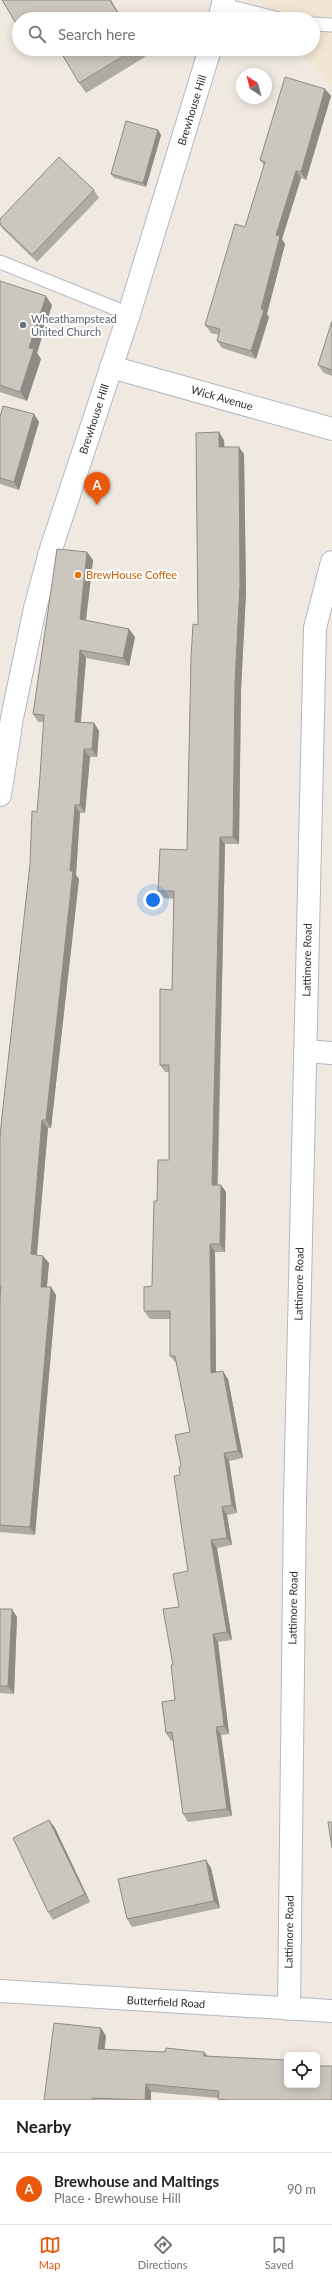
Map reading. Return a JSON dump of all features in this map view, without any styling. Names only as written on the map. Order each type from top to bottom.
[{"type":"street","name":"Brewhouse Hill","points":[[0,795],[12,718],[37,601],[51,550],[129,314],[208,56]]},
{"type":"street","name":"Wick Avenue","points":[[111,367],[332,429]]},
{"type":"street","name":"Lattimore Road","points":[[288,2009],[295,1492],[315,628],[332,562]]},
{"type":"street","points":[[305,1051],[332,1053]]},
{"type":"street","name":"Butterfield Road","points":[[0,1991],[332,2012]]},
{"type":"lane","points":[[222,8],[243,12]]},
{"type":"lane","points":[[320,24],[332,25]]},
{"type":"lane","points":[[0,262],[129,314]]},
{"type":"shaded area","points":[[260,0],[332,0],[332,87],[313,64],[303,56],[320,56],[320,12],[261,12],[264,3]]},
{"type":"building","points":[[2,0],[110,0],[117,12],[12,12],[12,17]]},
{"type":"building","points":[[63,56],[123,56],[79,83]]},
{"type":"building","points":[[285,77],[325,89],[301,172],[296,171],[276,235],[280,236],[261,309],[264,310],[251,351],[217,341],[220,329],[205,325],[235,224],[245,227],[265,162],[260,160]]},
{"type":"building","points":[[126,121],[158,130],[143,183],[111,174]]},
{"type":"building","points":[[59,157],[94,190],[32,255],[0,224],[0,219]]},
{"type":"building","name":"Wheathampstead United Church","points":[[0,281],[46,296],[29,348],[34,349],[20,392],[0,385]]},
{"type":"building","points":[[332,321],[332,370],[318,365]]},
{"type":"building","points":[[3,406],[34,414],[14,482],[0,478],[0,417]]},
{"type":"building","points":[[219,432],[219,447],[239,447],[240,585],[235,682],[233,837],[220,837],[212,1185],[221,1185],[220,1244],[210,1244],[211,1373],[223,1371],[238,1451],[224,1453],[232,1505],[222,1507],[227,1538],[211,1540],[227,1632],[213,1634],[224,1726],[216,1727],[227,1809],[183,1814],[172,1732],[166,1733],[162,1702],[175,1700],[171,1665],[173,1665],[163,1609],[179,1607],[173,1574],[188,1571],[174,1476],[180,1475],[179,1467],[181,1466],[175,1435],[190,1432],[175,1356],[170,1356],[170,1311],[144,1311],[144,1287],[152,1286],[154,1201],[157,1201],[158,1160],[169,1160],[169,1065],[160,1065],[160,989],[172,990],[174,891],[158,891],[160,849],[187,850],[191,658],[193,624],[198,625],[196,433]]},
{"type":"building","points":[[57,549],[87,552],[80,619],[129,629],[123,658],[80,650],[75,722],[94,723],[92,749],[84,749],[80,805],[75,805],[70,871],[73,871],[46,1120],[42,1120],[31,1254],[43,1256],[41,1287],[51,1287],[30,1527],[0,1525],[0,1138],[30,864],[32,811],[37,812],[40,776],[44,715],[33,714]]},
{"type":"building","points":[[0,1609],[12,1609],[8,1686],[0,1686]]},
{"type":"building","points":[[49,1820],[85,1894],[48,1912],[13,1838]]},
{"type":"building","points":[[328,1822],[332,1822],[332,1848]]},
{"type":"building","points":[[206,1860],[214,1901],[127,1919],[118,1879]]},
{"type":"building","points":[[54,2023],[101,2028],[98,2049],[165,2052],[166,2048],[204,2052],[204,2056],[284,2060],[284,2088],[320,2088],[320,2066],[332,2066],[332,2100],[218,2099],[219,2091],[146,2084],[145,2100],[92,2098],[92,2100],[44,2100]]},
{"type":"place","name":"Wheathampstead United Church","points":[[23,325]]},
{"type":"place","name":"Brewhouse and Maltings","points":[[97,505]]},
{"type":"place","name":"BrewHouse Coffee","points":[[78,575]]}]
